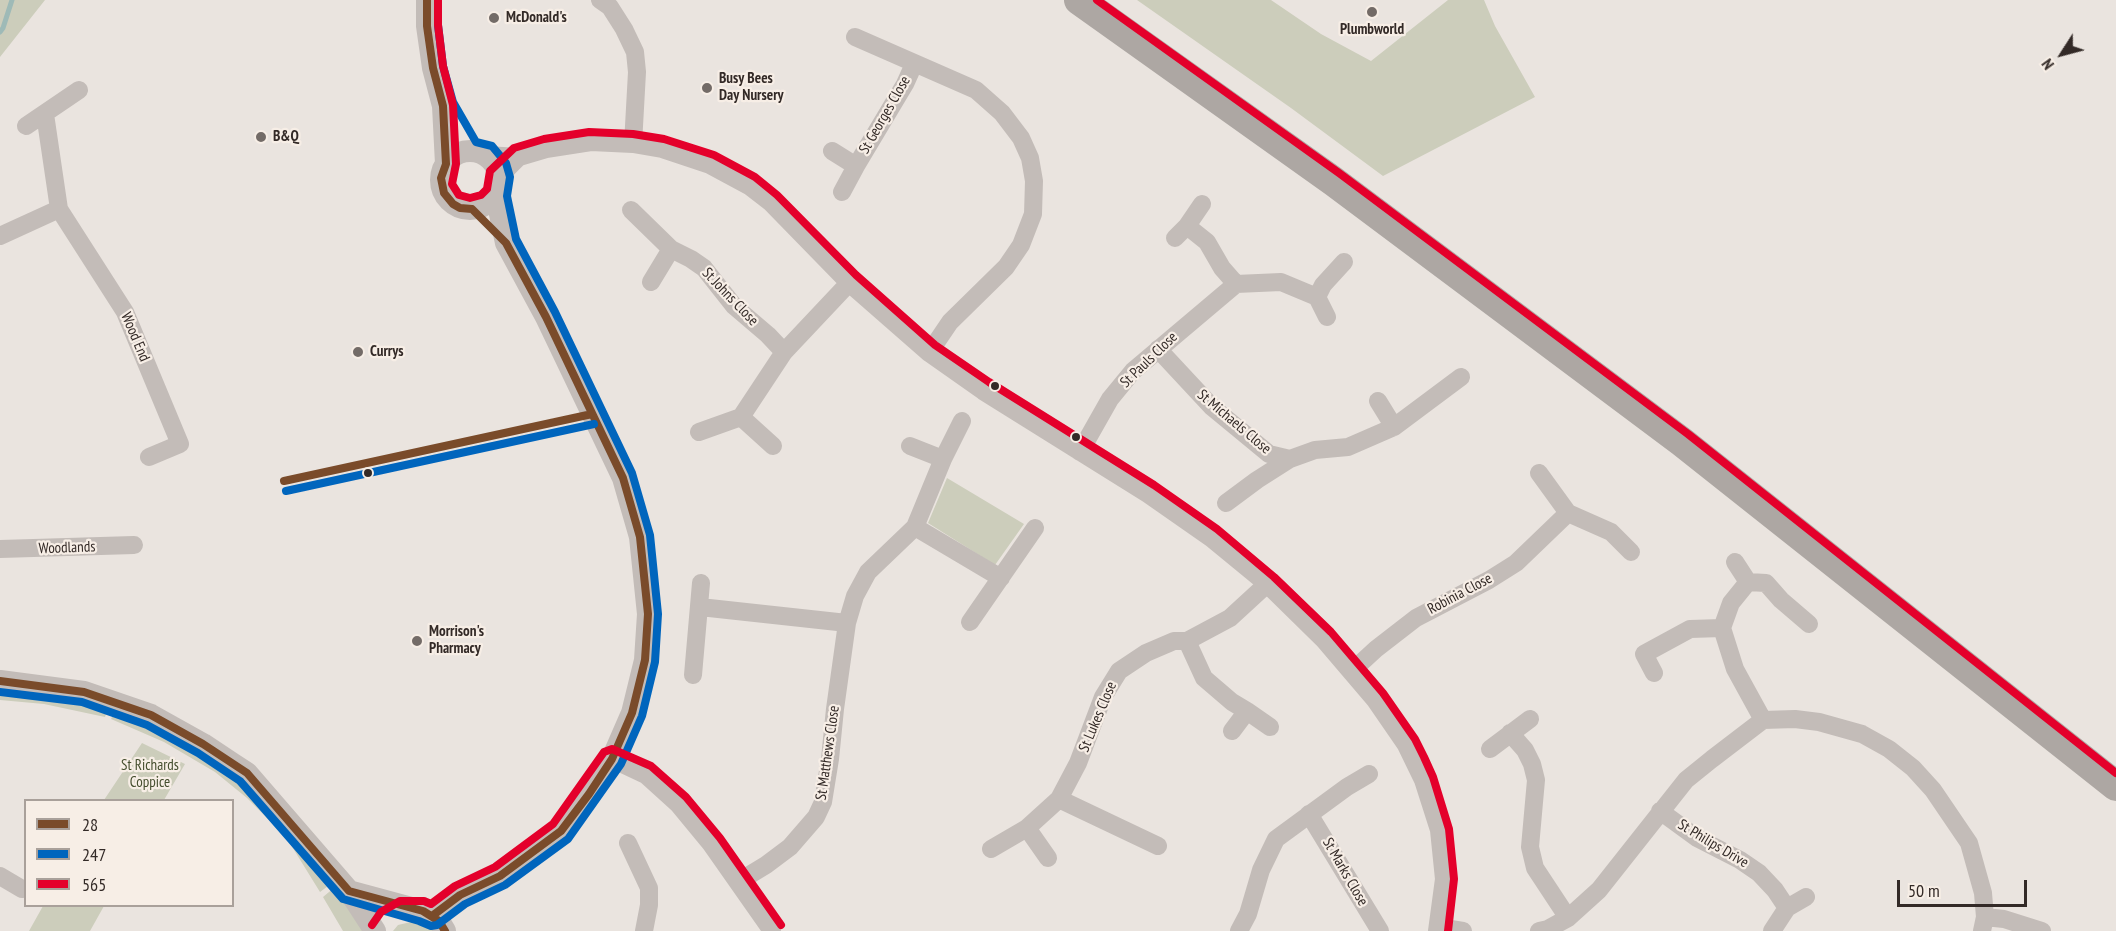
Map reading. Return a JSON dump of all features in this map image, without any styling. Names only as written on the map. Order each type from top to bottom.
[{"type":"highway","points":[[1079,0],[1332,181],[1691,449],[2116,786]]},
{"type":"street","points":[[428,0],[427,26],[433,68],[443,106],[446,164],[441,178],[444,193],[453,204],[460,208],[471,209],[487,204],[519,157]]},
{"type":"street","points":[[600,0],[610,7],[635,52],[637,72],[633,144]]},
{"type":"street","points":[[855,37],[976,90],[1002,113],[1021,138],[1030,158],[1034,180],[1033,214],[1021,245],[1006,267],[950,322],[929,352]]},
{"type":"street","name":"St Georges Close","points":[[842,192],[905,84],[914,64]]},
{"type":"street","points":[[26,126],[79,90]]},
{"type":"street","points":[[443,106],[477,153],[496,167],[506,243]]},
{"type":"street","name":"Wood End","points":[[45,114],[59,209],[125,312],[180,444],[149,456]]},
{"type":"street","points":[[446,164],[460,153],[519,157],[546,149],[591,142],[633,144],[694,158],[749,186],[771,202],[849,283],[929,352],[983,391],[1148,494],[1211,538],[1267,584],[1323,639],[1374,700],[1406,745],[1423,780],[1439,830],[1444,879],[1438,929],[1463,931]]},
{"type":"street","name":"St Georges Close","points":[[832,151],[856,165]]},
{"type":"street","points":[[1202,204],[1181,232],[1206,242],[1236,285],[1281,282],[1317,297],[1327,317]]},
{"type":"street","points":[[0,236],[59,209]]},
{"type":"street","points":[[435,922],[460,895],[500,876],[561,831],[612,759],[632,713],[645,660],[648,614],[640,537],[623,478],[546,317],[506,243],[471,209]]},
{"type":"street","name":"St Johns Close","points":[[631,210],[671,249],[704,268],[735,306],[784,352]]},
{"type":"street","points":[[651,282],[671,249]]},
{"type":"street","points":[[1317,297],[1323,285],[1344,262]]},
{"type":"street","points":[[699,432],[741,417],[784,352],[849,283]]},
{"type":"street","name":"St Pauls Close","points":[[1080,452],[1110,399],[1132,371],[1236,285]]},
{"type":"street","name":"St Michaels Close","points":[[1158,349],[1212,407],[1269,454],[1290,459]]},
{"type":"street","name":"St Michaels Close","points":[[1226,503],[1290,459],[1315,450],[1348,447],[1394,427],[1461,377]]},
{"type":"street","points":[[1378,401],[1394,427]]},
{"type":"street","points":[[741,417],[773,446]]},
{"type":"street","name":"St Matthews Close","points":[[738,882],[766,866],[790,846],[816,817],[823,802],[847,623],[855,596],[868,572],[915,527],[943,459],[962,421]]},
{"type":"street","points":[[910,446],[943,459]]},
{"type":"street","points":[[1539,473],[1568,513],[1611,532],[1631,552]]},
{"type":"street","name":"Robinia Close","points":[[1351,672],[1416,618],[1489,580],[1516,563],[1568,513]]},
{"type":"street","points":[[915,527],[1001,578]]},
{"type":"street","points":[[970,622],[1035,528]]},
{"type":"street","name":"Woodlands","points":[[0,549],[134,545]]},
{"type":"street","points":[[1735,562],[1748,582]]},
{"type":"street","points":[[1748,582],[1766,583],[1781,600],[1809,624]]},
{"type":"street","points":[[1748,582],[1731,603],[1722,628],[1735,669],[1763,720],[1795,719],[1819,722],[1862,734],[1889,749],[1913,768],[1933,790],[1969,843],[1983,893],[1983,924],[2004,919],[2042,931]]},
{"type":"street","points":[[693,675],[701,583]]},
{"type":"street","name":"St Lukes Close","points":[[991,849],[1027,828],[1059,799],[1078,763],[1103,697],[1119,671],[1146,652],[1174,641],[1187,641],[1230,618],[1267,584]]},
{"type":"street","points":[[700,607],[847,623]]},
{"type":"street","points":[[1654,672],[1644,654],[1690,629],[1722,628]]},
{"type":"street","points":[[1187,641],[1204,678],[1232,702],[1270,727]]},
{"type":"street","points":[[0,681],[84,692],[151,715],[203,744],[247,773],[349,891],[375,931]]},
{"type":"street","points":[[1232,732],[1247,711]]},
{"type":"street","points":[[1490,749],[1530,719]]},
{"type":"street","name":"St Philips Drive","points":[[1539,931],[1548,929],[1568,918],[1599,890],[1686,780],[1763,720]]},
{"type":"street","points":[[1510,733],[1525,750],[1536,780],[1530,847],[1535,868],[1568,918]]},
{"type":"street","points":[[612,759],[646,775],[678,804],[711,844],[772,931]]},
{"type":"street","points":[[1239,931],[1248,914],[1261,870],[1276,839],[1347,787],[1369,774]]},
{"type":"street","points":[[1059,799],[1158,846]]},
{"type":"street","name":"St Philips Drive","points":[[1660,811],[1697,838],[1740,860],[1759,873],[1775,890],[1787,908]]},
{"type":"street","name":"St Marks Close","points":[[1309,814],[1380,931]]},
{"type":"street","points":[[1027,828],[1048,858]]},
{"type":"street","points":[[628,843],[649,888],[649,905],[644,931]]},
{"type":"street","points":[[0,876],[22,889]]},
{"type":"street","points":[[349,891],[435,922]]},
{"type":"street","points":[[1772,931],[1787,908],[1806,897]]},
{"type":"street","points":[[380,931],[395,914],[435,922]]},
{"type":"green space","points":[[0,0],[45,0],[0,57]]},
{"type":"green space","points":[[1137,0],[1271,0],[1321,34],[1371,61],[1448,0],[1484,0],[1495,26],[1535,97],[1383,176]]},
{"type":"green space","points":[[947,478],[1024,524],[995,565],[928,523]]},
{"type":"green space","points":[[0,693],[56,699],[107,711],[105,717],[44,704],[0,700]]},
{"type":"green space","points":[[114,713],[177,741],[220,767],[267,808],[332,883],[320,892],[286,837],[247,798],[215,772],[164,742],[111,719]]},
{"type":"green space","name":"St Richards Coppice","points":[[142,743],[185,764],[165,799],[105,799]]},
{"type":"green space","points":[[335,887],[363,931],[343,931],[323,897]]},
{"type":"green space","points":[[42,907],[103,907],[90,931],[29,931]]},
{"type":"green space","points":[[415,921],[424,923],[433,931],[393,931],[398,925]]},
{"type":"waterway","points":[[0,32],[12,0]]},
{"type":"transit line","name":"28","points":[[427,0],[427,26],[433,68],[443,106],[446,164],[441,178],[444,193],[453,204],[460,208],[472,209],[506,243],[546,317],[623,478],[640,537],[648,614],[645,660],[632,713],[612,759],[589,794],[561,831],[500,876],[460,895],[432,916]]},
{"type":"transit line","name":"247","points":[[0,692],[82,702],[147,725],[198,753],[240,781],[343,899],[431,926],[437,925],[465,904],[505,885],[568,839],[621,764],[642,716],[655,662],[658,614],[650,535],[632,473],[555,312],[516,239],[507,196],[510,177],[506,163],[492,146],[476,142],[453,102],[443,66],[438,25],[438,0]]},
{"type":"transit line","name":"565","points":[[438,0],[438,25],[443,66],[453,105],[456,164],[452,184],[459,195],[470,198],[481,195],[487,189],[490,171],[514,148],[544,139],[589,132],[633,134],[664,139],[714,155],[755,177],[777,195],[856,275],[935,345],[989,382],[1154,485],[1217,529],[1274,577],[1331,632],[1383,693],[1415,739],[1424,757],[1433,777],[1449,829],[1454,879],[1448,931]]},
{"type":"transit line","name":"565","points":[[1097,0],[1339,173],[1688,434],[2116,773]]},
{"type":"transit line","name":"28","points":[[284,481],[592,414]]},
{"type":"transit line","name":"247","points":[[286,491],[594,424]]},
{"type":"transit line","name":"28","points":[[0,681],[84,692],[151,715],[203,744],[247,773],[349,891],[423,911],[439,921],[445,931]]},
{"type":"transit line","name":"565","points":[[372,925],[381,912],[400,901],[424,901],[431,904],[455,886],[495,867],[553,824],[604,752],[612,749],[651,766],[686,797],[720,838],[781,925]]},
{"type":"place","name":"Plumbworld","points":[[1372,12]]},
{"type":"place","name":"McDonald's","points":[[494,18]]},
{"type":"place","name":"Busy Bees Day Nursery","points":[[707,88]]},
{"type":"place","name":"B&Q","points":[[261,137]]},
{"type":"place","name":"Currys","points":[[358,352]]},
{"type":"place","name":"Morrison's Pharmacy","points":[[417,641]]}]
